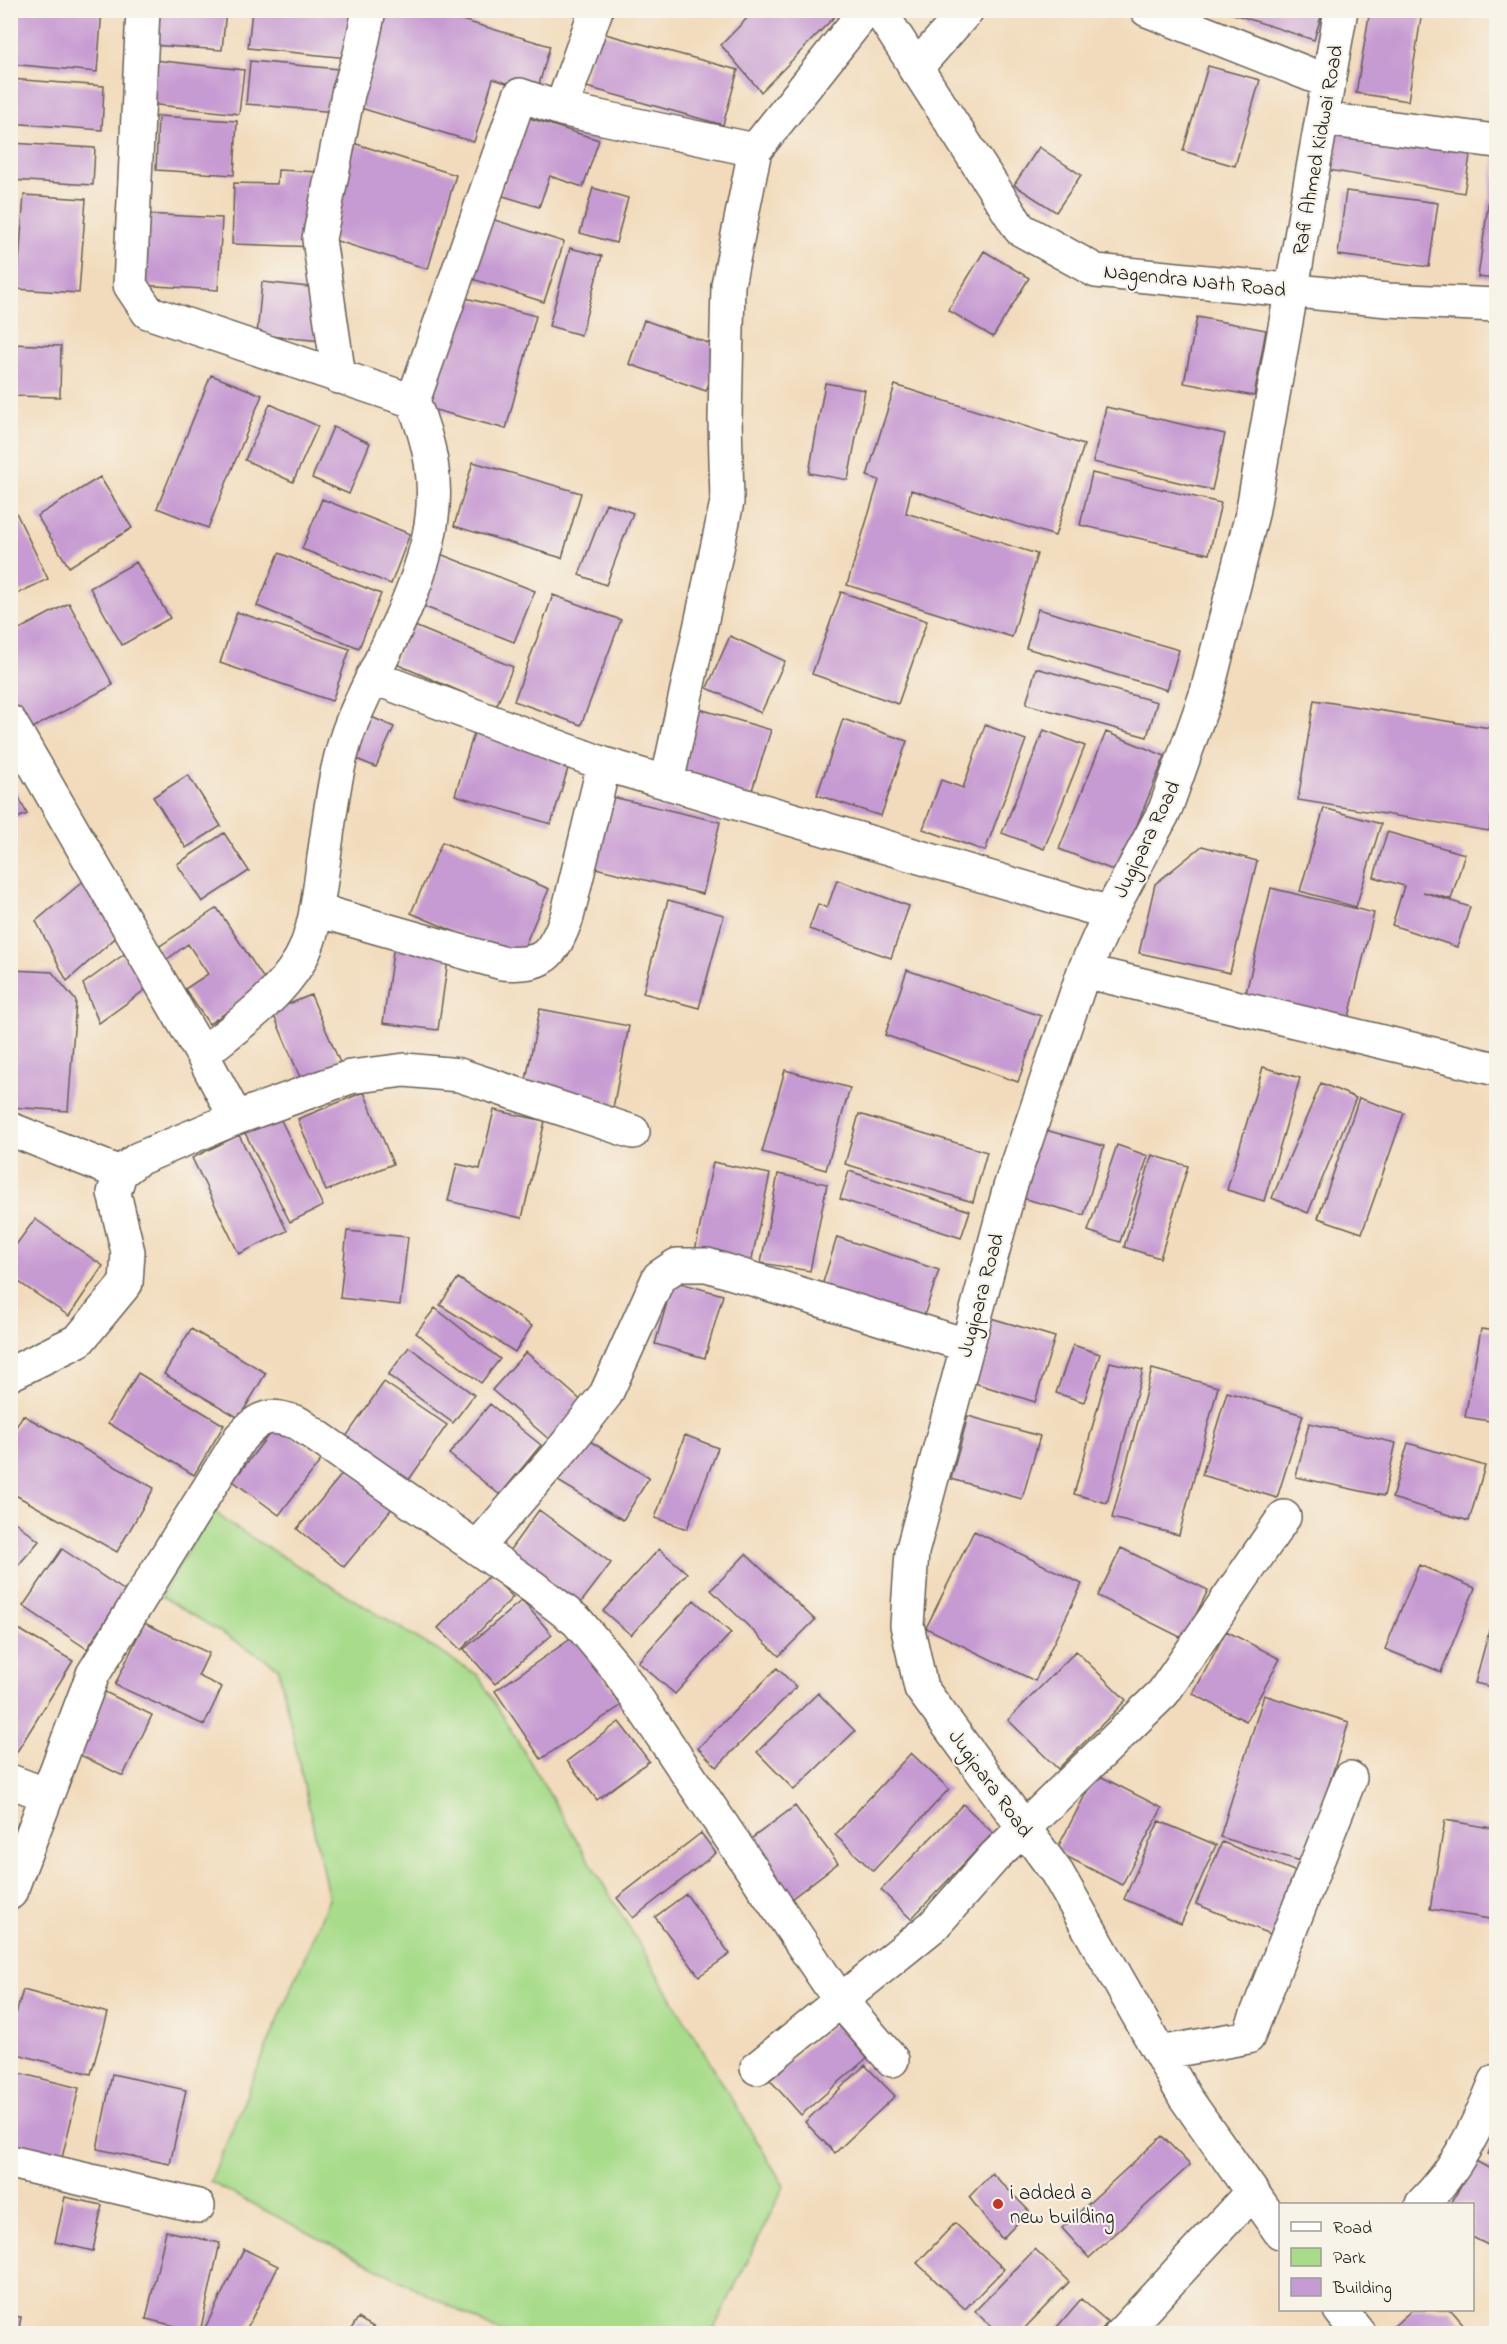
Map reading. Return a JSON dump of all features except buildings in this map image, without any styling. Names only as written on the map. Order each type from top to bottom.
[{"type":"street","points":[[143,10],[130,285],[148,312],[413,402]]},
{"type":"street","points":[[339,377],[319,239],[348,94],[360,54],[369,10]]},
{"type":"street","points":[[561,109],[596,10]]},
{"type":"street","points":[[667,783],[727,502],[725,419],[728,285],[755,150],[866,10]]},
{"type":"street","name":"Nagendra Nath Road","points":[[879,10],[1020,229],[1096,271],[1388,300],[1497,305]]},
{"type":"street","points":[[915,69],[967,10]]},
{"type":"street","points":[[1147,10],[1329,82]]},
{"type":"street","name":"Rafi Ahmed Kidwai Road","points":[[1293,290],[1341,10]]},
{"type":"street","points":[[202,1054],[271,997],[300,959],[316,909],[336,778],[351,724],[418,576],[431,526],[435,486],[428,438],[413,402],[520,95],[561,109],[755,150]]},
{"type":"street","points":[[1323,119],[1497,141]]},
{"type":"street","name":"Jugipara Road","points":[[1279,2229],[1185,2097],[1057,1873],[921,1688],[907,1625],[912,1552],[1010,1187],[1084,971],[1110,913],[1165,810],[1207,692],[1252,514],[1293,290]]},
{"type":"street","points":[[372,677],[604,764],[1110,913]]},
{"type":"street","points":[[10,722],[202,1054],[236,1118]]},
{"type":"street","points":[[316,909],[502,963],[525,965],[546,958],[558,940],[567,917],[604,764]]},
{"type":"street","points":[[1084,971],[1497,1069]]},
{"type":"street","points":[[16,1378],[79,1340],[126,1283],[128,1252],[114,1193],[120,1173],[138,1159],[236,1118],[350,1077],[405,1070],[459,1075],[633,1132]]},
{"type":"street","points":[[10,1130],[120,1173]]},
{"type":"street","points":[[477,1548],[567,1444],[606,1394],[659,1277],[677,1265],[707,1265],[966,1345]]},
{"type":"street","points":[[10,1893],[93,1674],[178,1533],[240,1438],[253,1423],[266,1416],[281,1417],[298,1423],[578,1621],[617,1669],[839,2000],[892,2060]]},
{"type":"street","points":[[757,2068],[933,1926],[996,1855],[1163,1693],[1284,1516]]},
{"type":"street","points":[[1160,2053],[1248,2037],[1350,1778]]},
{"type":"street","points":[[10,1781],[47,1795]]},
{"type":"street","points":[[1424,2203],[1447,2180],[1481,2119],[1497,2081]]},
{"type":"street","points":[[10,2162],[198,2206]]},
{"type":"street","points":[[1121,2334],[1251,2193]]},
{"type":"street","points":[[1342,2311],[1359,2334]]},
{"type":"green space","points":[[212,1510],[234,1527],[478,1675],[784,2186],[712,2333],[502,2333],[210,2182],[329,1899],[278,1667],[161,1596]]},
{"type":"place","name":"i added a new building","points":[[998,2204]]}]
